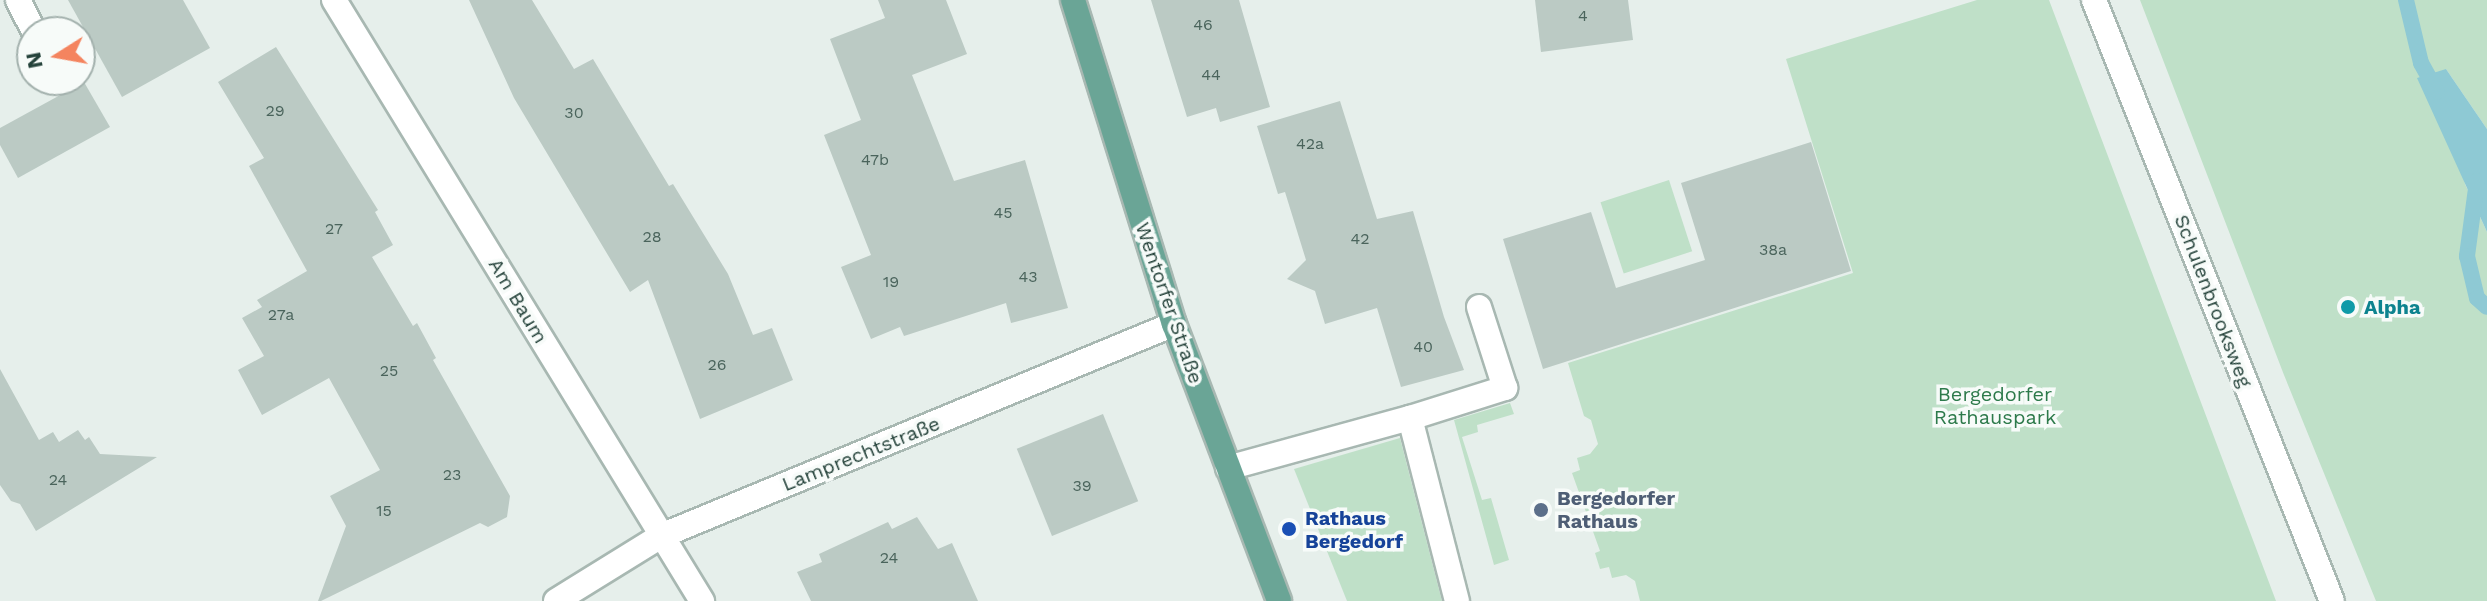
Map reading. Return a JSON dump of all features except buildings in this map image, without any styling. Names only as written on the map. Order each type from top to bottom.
[{"type":"main road","name":"Wentorfer Straße","points":[[1073,0],[1174,324],[1279,601]]},
{"type":"street","name":"Am Baum","points":[[334,0],[702,601]]},
{"type":"street","name":"Schulenbrooksweg","points":[[2094,0],[2332,601]]},
{"type":"street","points":[[1228,468],[1410,418],[1505,388],[1479,307]]},
{"type":"street","name":"Lamprechtstraße","points":[[556,601],[661,536],[1174,324]]},
{"type":"street","points":[[1410,418],[1457,601]]},
{"type":"green space","name":"Bergedorfer Rathauspark","points":[[1977,0],[2049,0],[2276,601],[1640,601],[1635,581],[1626,575],[1612,578],[1609,567],[1600,569],[1595,553],[1600,551],[1572,473],[1580,470],[1577,458],[1590,454],[1598,444],[1591,420],[1584,416],[1568,363],[1853,273],[1786,59]]},
{"type":"green space","points":[[2140,0],[2487,0],[2487,129],[2446,69],[2465,184],[2487,232],[2487,601],[2376,601],[2284,375]]},
{"type":"green space","points":[[1669,180],[1692,251],[1624,274],[1601,202]]},
{"type":"green space","points":[[1510,403],[1514,414],[1477,425],[1478,432],[1462,437],[1482,500],[1491,498],[1509,560],[1494,565],[1454,420]]},
{"type":"green space","points":[[1400,438],[1442,601],[1347,601],[1294,469]]},
{"type":"water","points":[[2446,69],[2487,129],[2487,232],[2417,78]]},
{"type":"waterway","points":[[2406,0],[2421,63],[2437,92]]},
{"type":"waterway","points":[[2477,181],[2467,256],[2477,298],[2487,307]]},
{"type":"place","name":"Alpha","points":[[2348,307]]},
{"type":"place","name":"Bergedorfer Rathaus","points":[[1541,510]]},
{"type":"place","name":"Rathaus Bergedorf","points":[[1289,529]]}]
